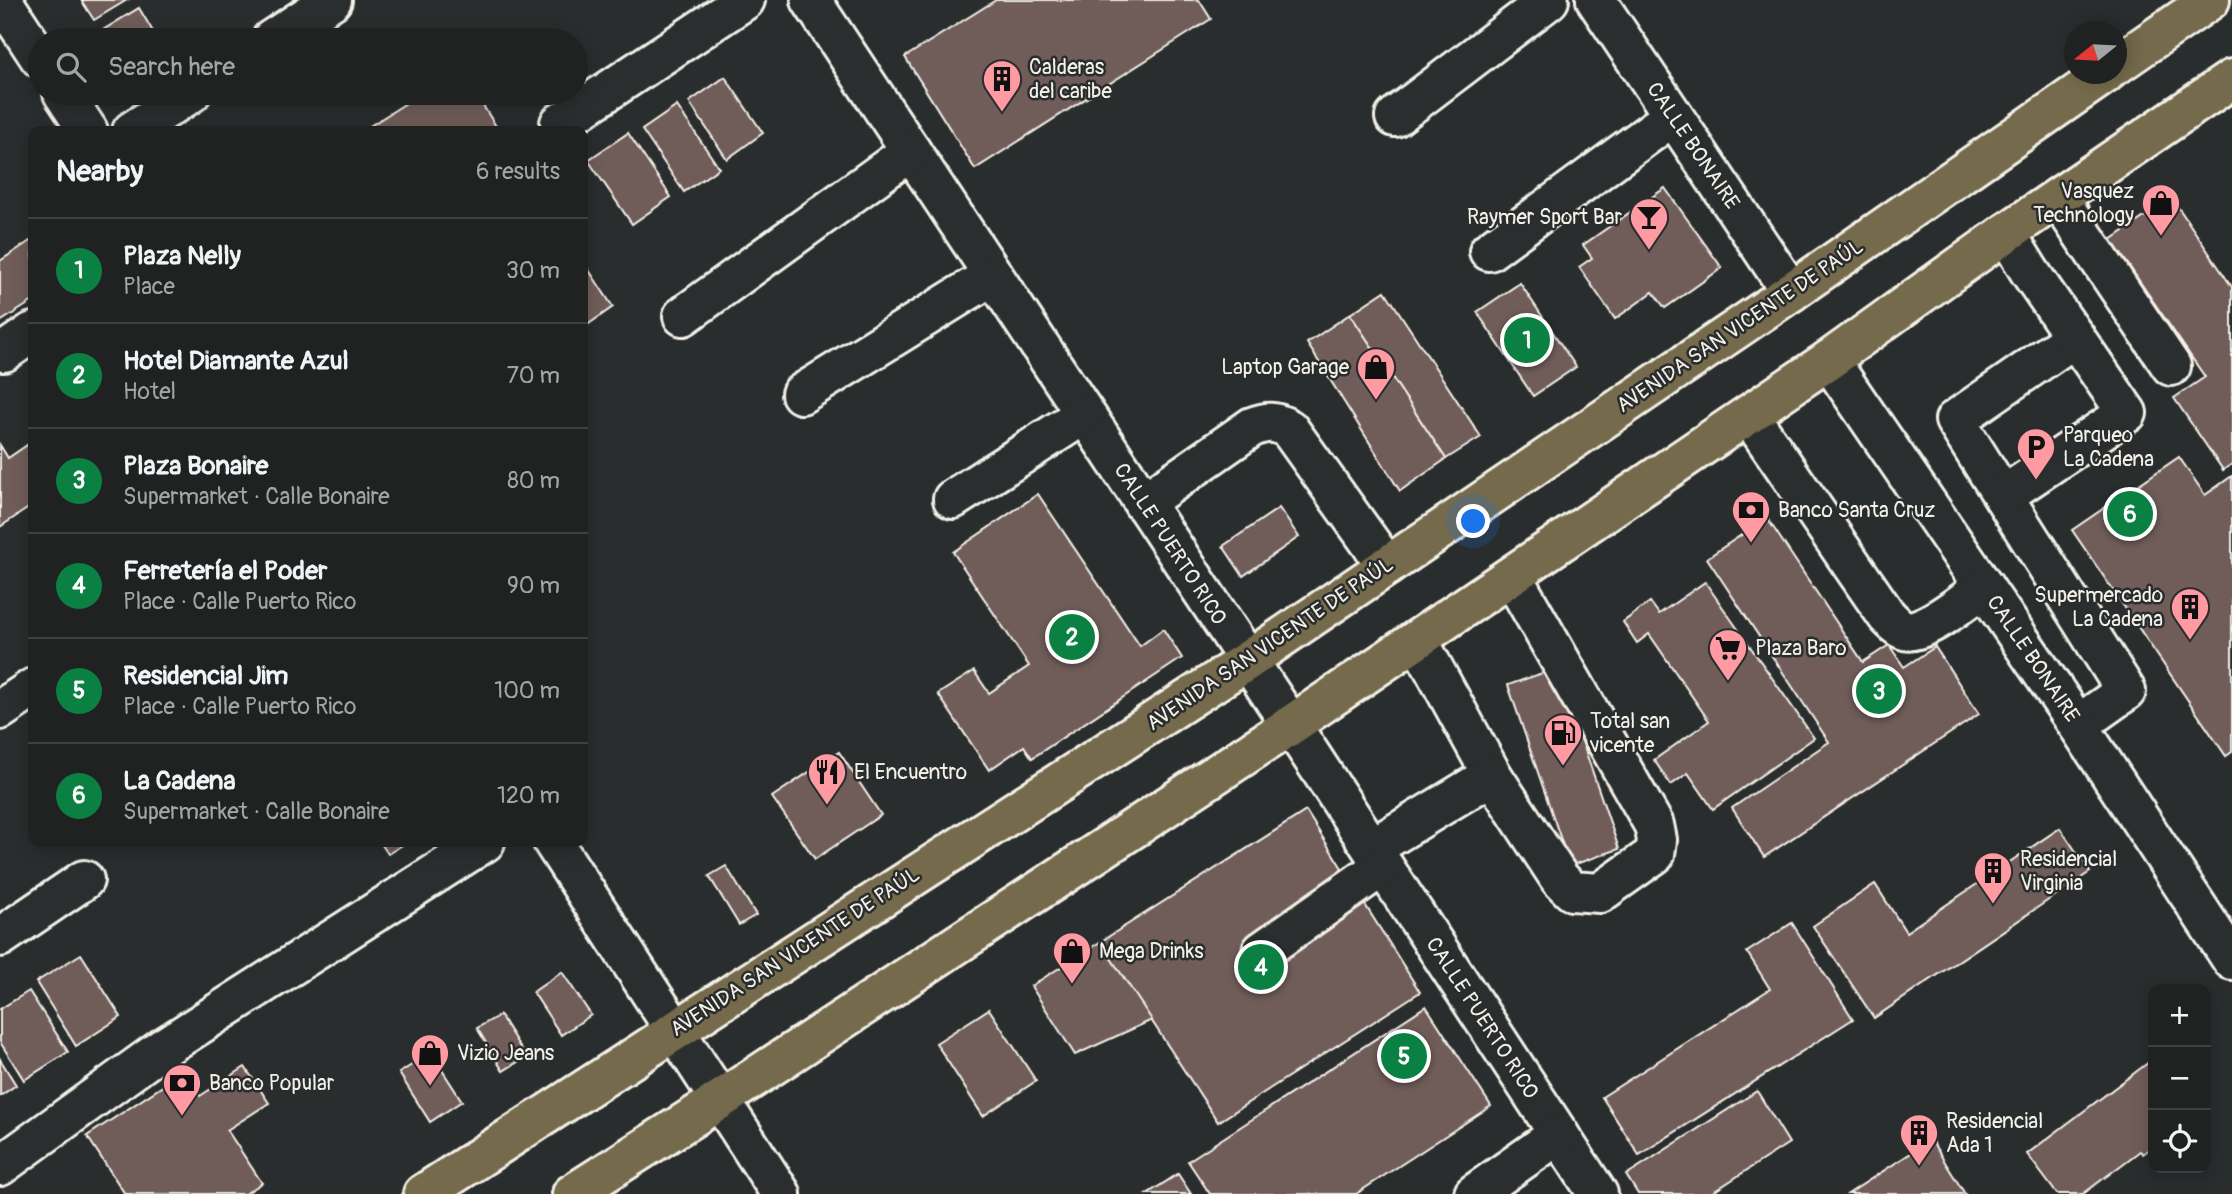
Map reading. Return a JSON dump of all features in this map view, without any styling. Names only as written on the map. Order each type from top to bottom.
[{"type":"main road","points":[[2127,57],[2210,0]]},
{"type":"main road","points":[[572,1194],[1292,725],[1749,415],[2006,233],[2232,79]]},
{"type":"main road","name":"AVENIDA SAN VICENTE DE PAÚL","points":[[423,1194],[1247,661],[1791,292],[2091,84]]},
{"type":"street","points":[[2,0],[28,40]]},
{"type":"street","points":[[289,28],[332,0]]},
{"type":"street","points":[[588,104],[745,0]]},
{"type":"street","name":"CALLE PUERTO RICO","points":[[811,0],[1247,661],[1292,725],[1598,1194]]},
{"type":"street","points":[[1395,117],[1549,0]]},
{"type":"street","name":"CALLE BONAIRE","points":[[1596,0],[1791,292]]},
{"type":"street","points":[[71,105],[85,126]]},
{"type":"street","points":[[140,126],[172,105]]},
{"type":"street","points":[[560,123],[587,105]]},
{"type":"street","points":[[1489,251],[1673,116]]},
{"type":"street","points":[[684,316],[911,151]]},
{"type":"street","points":[[2058,198],[2171,366]]},
{"type":"street","points":[[2003,496],[2127,413],[2029,272],[2006,233]]},
{"type":"street","points":[[801,394],[993,275]]},
{"type":"street","points":[[2074,337],[1955,420],[2126,691],[2078,725]]},
{"type":"street","name":"CALLE BONAIRE","points":[[1829,360],[2228,945]]},
{"type":"street","points":[[953,499],[1085,414]]},
{"type":"street","points":[[1749,415],[1887,616],[1898,626],[1907,631],[1920,630],[1983,587]]},
{"type":"street","points":[[1143,503],[1252,427],[1266,421],[1277,422],[1289,429],[1387,566]]},
{"type":"street","points":[[1418,640],[1492,775],[1560,879],[1572,891],[1600,893],[1655,854],[1657,840],[1654,825],[1511,576]]},
{"type":"street","points":[[0,710],[28,691]]},
{"type":"street","points":[[1262,951],[1377,857],[1492,775]]},
{"type":"street","points":[[0,1166],[163,1048],[477,847]]},
{"type":"street","points":[[556,847],[781,1194]]},
{"type":"street","points":[[0,937],[84,880]]},
{"type":"street","points":[[1474,1194],[1559,1134]]},
{"type":"building","points":[[81,0],[127,0],[94,20]]},
{"type":"building","name":"Calderas del caribe","points":[[996,0],[1199,0],[1211,19],[975,169],[905,57]]},
{"type":"building","points":[[139,8],[151,28],[106,28]]},
{"type":"building","points":[[725,77],[763,133],[727,159],[689,102]]},
{"type":"building","points":[[403,105],[483,105],[496,126],[370,126]]},
{"type":"building","points":[[677,106],[719,168],[684,192],[642,130]]},
{"type":"building","points":[[628,133],[671,197],[632,224],[588,160]]},
{"type":"building","name":"Raymer Sport Bar","points":[[1665,188],[1722,268],[1665,308],[1653,292],[1615,319],[1579,267],[1592,258],[1583,245]]},
{"type":"building","points":[[2172,198],[2232,287],[2232,464],[2223,470],[2174,398],[2205,377],[2111,240]]},
{"type":"building","points":[[28,242],[28,304],[0,322],[0,261]]},
{"type":"building","points":[[588,269],[613,307],[588,324]]},
{"type":"building","points":[[1520,283],[1576,367],[1533,396],[1477,312]]},
{"type":"building","points":[[1385,291],[1481,437],[1446,459],[1350,314]]},
{"type":"building","name":"Laptop Garage","points":[[1350,314],[1446,459],[1400,491],[1307,343]]},
{"type":"building","points":[[28,444],[28,508],[0,527],[0,445],[8,458]]},
{"type":"building","name":"Supermercado La Cadena","points":[[2179,457],[2205,495],[2232,476],[2232,752],[2226,756],[2072,530]]},
{"type":"building","points":[[1038,494],[1140,646],[1163,629],[1182,658],[1032,758],[1024,746],[989,770],[938,694],[974,671],[989,693],[1029,666],[953,552]]},
{"type":"building","points":[[1279,508],[1299,537],[1243,576],[1223,546]]},
{"type":"building","points":[[1767,518],[1863,662],[1889,645],[1904,667],[1935,647],[1979,714],[1764,857],[1732,808],[1829,742],[1707,558]]},
{"type":"building","name":"Plaza Baro","points":[[1705,582],[1814,738],[1713,809],[1688,773],[1671,785],[1654,760],[1709,721],[1649,634],[1637,643],[1623,622],[1650,602],[1659,614]]},
{"type":"building","name":"Total san vicente","points":[[1557,668],[1619,849],[1570,866],[1508,685]]},
{"type":"building","name":"El Encuentro","points":[[839,752],[881,815],[815,859],[772,797]]},
{"type":"building","points":[[1306,811],[1420,992],[1218,1122],[1100,942]]},
{"type":"building","name":"Residencial Virginia","points":[[2060,828],[2090,872],[1874,1018],[1813,926],[1875,884],[1906,932]]},
{"type":"building","points":[[383,847],[399,847],[388,854]]},
{"type":"building","points":[[726,866],[756,915],[739,925],[709,876]]},
{"type":"building","points":[[1792,923],[1853,1019],[1639,1155],[1602,1097],[1770,989],[1747,952]]},
{"type":"building","points":[[1100,942],[1152,1020],[1075,1055],[1031,986]]},
{"type":"building","points":[[81,954],[121,1017],[76,1046],[36,982]]},
{"type":"building","points":[[562,972],[591,1015],[561,1035],[533,992]]},
{"type":"building","points":[[29,991],[68,1052],[24,1080],[0,1042],[0,1009]]},
{"type":"building","points":[[1426,1006],[1491,1106],[1356,1194],[1210,1194],[1188,1161]]},
{"type":"building","points":[[989,1009],[1036,1081],[983,1116],[936,1043]]},
{"type":"building","points":[[500,1015],[526,1057],[503,1071],[477,1028]]},
{"type":"building","name":"Vizio Jeans","points":[[431,1053],[462,1101],[430,1122],[399,1073]]},
{"type":"building","points":[[0,1059],[16,1085],[0,1096]]},
{"type":"building","points":[[2148,1063],[2148,1150],[2143,1154],[2140,1151],[2083,1194],[2057,1194],[2027,1154]]},
{"type":"building","name":"Banco Popular","points":[[245,1067],[269,1103],[227,1130],[262,1183],[245,1194],[125,1194],[87,1136],[184,1072],[200,1096]]},
{"type":"building","points":[[1757,1091],[1789,1143],[1710,1194],[1638,1194],[1626,1175]]},
{"type":"building","name":"Residencial Ada 1","points":[[1931,1140],[1965,1194],[1848,1194]]},
{"type":"building","points":[[1178,1174],[1191,1194],[1147,1194]]},
{"type":"place","name":"Calderas del caribe","points":[[1002,113]]},
{"type":"place","name":"Vasquez Technology","points":[[2161,237]]},
{"type":"place","name":"Raymer Sport Bar","points":[[1649,251]]},
{"type":"place","name":"Plaza Nelly","points":[[1527,340]]},
{"type":"place","name":"Laptop Garage","points":[[1376,401]]},
{"type":"place","name":"Parqueo La Cadena","points":[[2036,481]]},
{"type":"place","name":"La Cadena","points":[[2130,514]]},
{"type":"place","name":"Banco Santa Cruz","points":[[1751,544]]},
{"type":"place","name":"Hotel Diamante Azul","points":[[1072,637]]},
{"type":"place","name":"Supermercado La Cadena","points":[[2190,641]]},
{"type":"place","name":"Plaza Baro","points":[[1728,682]]},
{"type":"place","name":"Plaza Bonaire","points":[[1879,691]]},
{"type":"place","name":"Total san vicente","points":[[1563,767]]},
{"type":"place","name":"El Encuentro","points":[[827,806]]},
{"type":"place","name":"Residencial Virginia","points":[[1993,905]]},
{"type":"place","name":"Ferretería el Poder","points":[[1261,967]]},
{"type":"place","name":"Mega Drinks","points":[[1072,985]]},
{"type":"place","name":"Residencial Jim","points":[[1404,1056]]},
{"type":"place","name":"Vizio Jeans","points":[[430,1087]]},
{"type":"place","name":"Banco Popular","points":[[182,1117]]},
{"type":"place","name":"Residencial Ada 1","points":[[1919,1167]]}]
